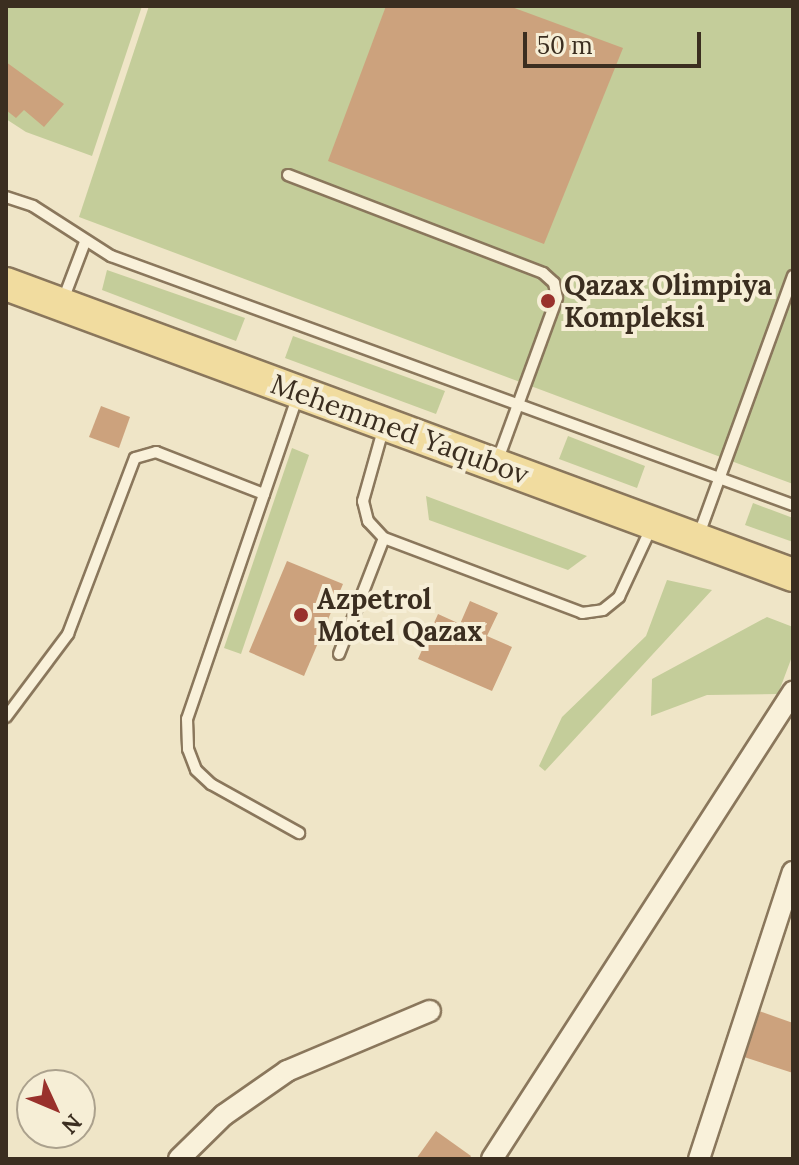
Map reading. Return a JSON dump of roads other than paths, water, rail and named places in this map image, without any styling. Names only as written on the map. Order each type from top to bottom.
[{"type":"main road","name":"Mehemmed Yaqubov","points":[[6,284],[793,575]]},
{"type":"street","points":[[492,1159],[793,692]]},
{"type":"street","points":[[699,1159],[793,872]]},
{"type":"street","points":[[179,1159],[224,1115],[287,1071],[430,1011]]},
{"type":"lane","points":[[288,175],[543,273],[554,283],[557,298],[496,465]]},
{"type":"lane","points":[[6,197],[43,212],[85,242],[793,505]]},
{"type":"lane","points":[[62,305],[85,242]]},
{"type":"lane","points":[[697,539],[793,276]]},
{"type":"lane","points":[[299,392],[187,719],[188,749],[196,770],[211,784],[299,833]]},
{"type":"lane","points":[[385,424],[363,501],[368,521],[384,538],[582,613],[603,610],[619,597],[654,523]]},
{"type":"lane","points":[[6,717],[68,634],[135,458],[156,452],[264,494]]},
{"type":"lane","points":[[339,654],[384,538]]},
{"type":"place","name":"Qazax Olimpiya Kompleksi","points":[[548,301]]},
{"type":"place","name":"Azpetrol Motel Qazax","points":[[301,615]]}]
